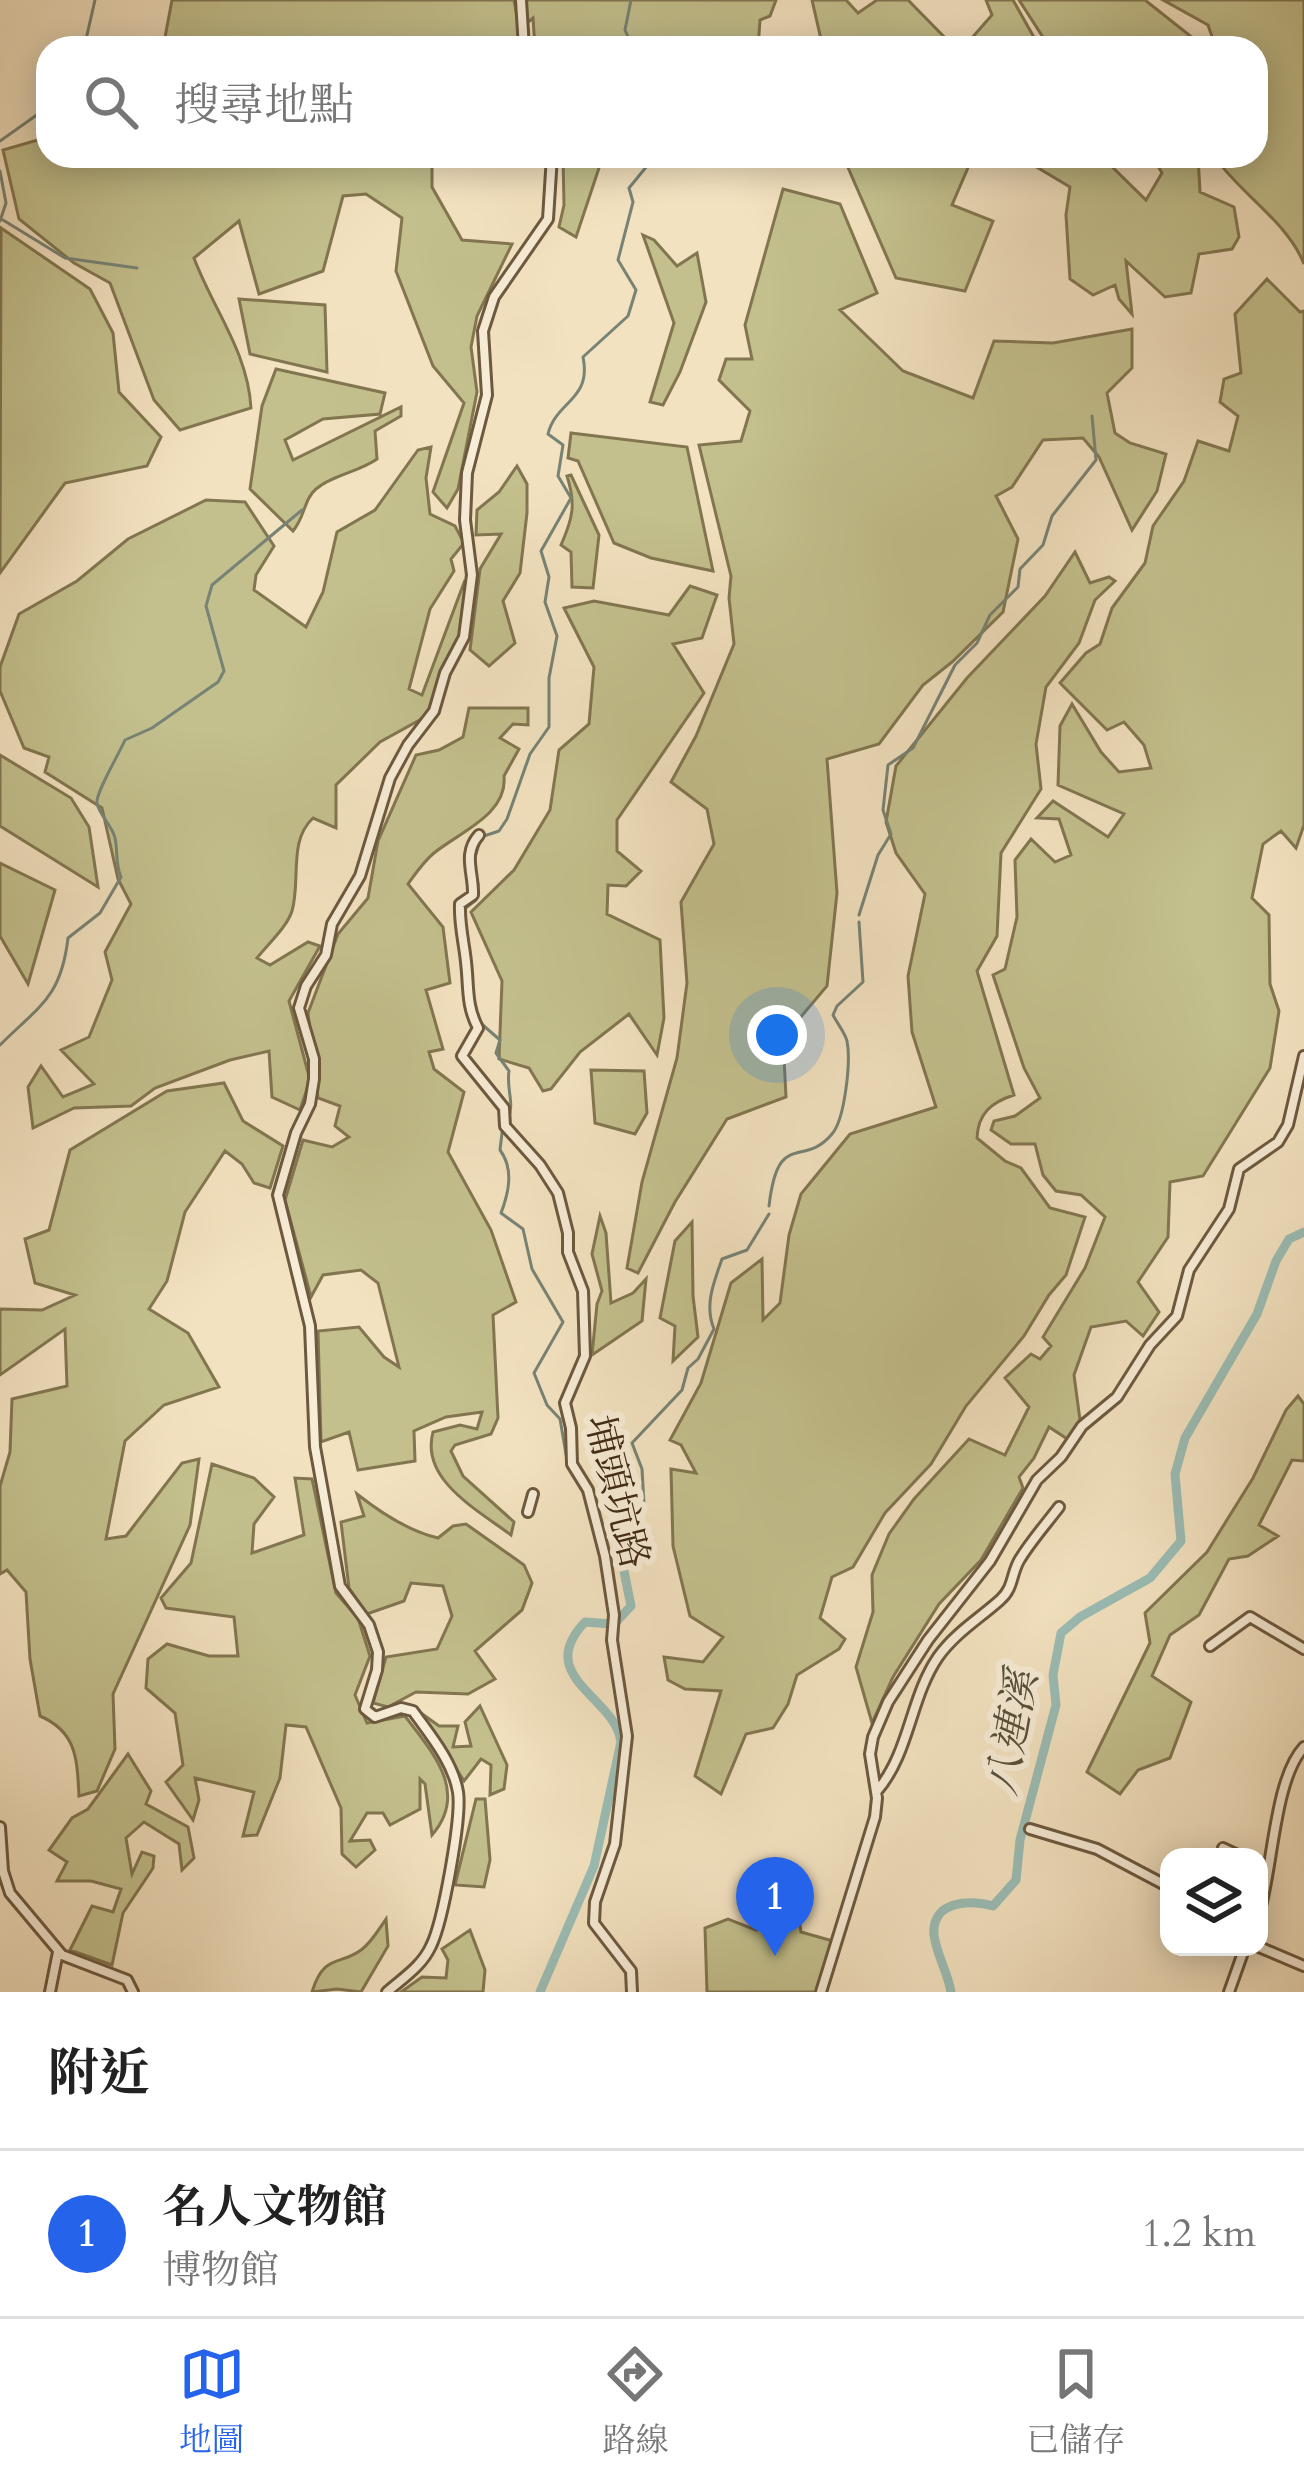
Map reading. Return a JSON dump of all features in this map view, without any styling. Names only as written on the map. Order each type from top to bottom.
[{"type":"street","points":[[520,0],[523,36]]},
{"type":"street","points":[[387,1992],[419,1965],[433,1943],[451,1871],[458,1792],[446,1761],[413,1712],[401,1708],[376,1717],[365,1709],[378,1652],[369,1625],[340,1586],[315,1447],[310,1326],[278,1195],[314,1079],[314,1059],[300,1017],[301,996],[326,955],[340,907],[360,876],[390,778],[434,711],[445,673],[464,637],[472,575],[464,520],[467,473],[487,395],[483,331],[494,297],[548,219],[551,168]]},
{"type":"street","name":"埔頭坑路","points":[[479,835],[467,867],[472,895],[460,904],[459,920],[467,967],[464,987],[478,1028],[462,1056],[504,1108],[505,1126],[558,1193],[568,1252],[583,1291],[585,1356],[565,1403],[572,1464],[588,1490],[605,1556],[627,1736],[616,1844],[595,1901],[594,1923],[631,1971],[632,1992]]},
{"type":"street","points":[[821,1992],[870,1836],[876,1792],[872,1737],[888,1702],[928,1640],[990,1561],[1037,1480],[1061,1457],[1082,1426],[1118,1397],[1150,1345],[1178,1316],[1190,1270],[1229,1209],[1239,1169],[1278,1142],[1288,1126],[1304,1056]]},
{"type":"street","points":[[528,1512],[533,1494]]},
{"type":"street","points":[[876,1792],[904,1746],[913,1706],[936,1659],[1002,1599],[1023,1554],[1059,1507]]},
{"type":"street","points":[[1210,1646],[1250,1617],[1304,1649]]},
{"type":"street","points":[[1268,1884],[1277,1816],[1295,1757],[1304,1747]]},
{"type":"street","points":[[0,1827],[3,1871],[10,1893],[58,1951],[127,1980],[133,1992]]},
{"type":"street","points":[[1030,1829],[1097,1849],[1160,1882]]},
{"type":"street","points":[[50,1992],[58,1951]]},
{"type":"street","points":[[1268,1951],[1304,1966]]},
{"type":"street","points":[[1228,1992],[1242,1956]]},
{"type":"shaded area","points":[[172,0],[514,0],[521,36],[165,36]]},
{"type":"shaded area","points":[[524,0],[776,0],[770,16],[760,20],[759,36],[534,36],[533,18],[527,23]]},
{"type":"shaded area","points":[[812,0],[846,0],[858,13],[877,0],[908,0],[943,36],[820,36]]},
{"type":"shaded area","points":[[986,0],[1013,0],[1033,36],[974,36],[992,15]]},
{"type":"shaded area","points":[[1019,0],[1145,0],[1190,36],[1042,36]]},
{"type":"shaded area","points":[[1163,0],[1304,0],[1304,264],[1286,234],[1224,168],[1268,168],[1268,36],[1212,36],[1208,25]]},
{"type":"shaded area","points":[[36,140],[36,168],[432,168],[432,187],[462,240],[512,244],[477,316],[471,347],[477,392],[458,489],[447,508],[433,492],[464,403],[433,366],[396,271],[402,218],[366,194],[343,196],[323,271],[259,294],[239,221],[194,258],[237,349],[251,408],[180,430],[154,400],[110,283],[74,263],[19,219],[3,150]]},
{"type":"shaded area","points":[[563,168],[599,168],[576,237],[559,227]]},
{"type":"shaded area","points":[[848,168],[968,168],[952,205],[993,221],[965,291],[896,278]]},
{"type":"shaded area","points":[[1038,168],[1113,168],[1146,200],[1162,173],[1159,168],[1199,168],[1200,192],[1234,207],[1239,237],[1232,249],[1199,254],[1191,293],[1165,297],[1126,261],[1132,314],[1119,299],[1115,285],[1093,295],[1070,279],[1066,215],[1070,187]]},
{"type":"shaded area","points":[[783,189],[840,204],[877,293],[840,310],[903,371],[973,398],[994,341],[1053,343],[1132,329],[1132,368],[1107,393],[1115,433],[1166,454],[1157,491],[1132,530],[1099,457],[1083,438],[1043,440],[1012,487],[996,496],[1018,539],[1003,612],[923,685],[879,744],[827,759],[837,893],[827,986],[783,1038],[786,1097],[727,1119],[638,1273],[627,1268],[642,1182],[677,1058],[687,983],[681,902],[714,844],[707,809],[671,782],[696,736],[734,644],[731,576],[699,445],[741,441],[750,411],[719,380],[726,359],[752,359],[745,325]]},
{"type":"shaded area","points":[[1,228],[90,289],[113,333],[119,392],[161,437],[147,466],[65,483],[0,573]]},
{"type":"shaded area","points":[[643,235],[654,240],[677,266],[697,253],[706,302],[663,405],[650,402],[674,323]]},
{"type":"shaded area","points":[[1267,279],[1304,311],[1304,825],[1296,848],[1281,831],[1263,844],[1252,898],[1269,915],[1270,984],[1279,1011],[1270,1068],[1203,1176],[1170,1182],[1168,1237],[1138,1282],[1159,1312],[1143,1336],[1126,1321],[1091,1327],[1074,1375],[1080,1420],[1069,1440],[1049,1427],[1019,1477],[1023,1488],[981,1560],[939,1604],[893,1677],[872,1723],[856,1667],[873,1612],[872,1575],[889,1534],[969,1439],[1005,1455],[1029,1407],[1005,1378],[1031,1354],[1040,1359],[1051,1346],[1043,1337],[1085,1268],[1105,1217],[1081,1195],[1056,1191],[1043,1175],[1035,1144],[1011,1144],[991,1130],[994,1121],[1015,1116],[1040,1098],[1024,1068],[993,975],[1005,969],[1017,917],[1015,860],[1031,839],[1055,862],[1071,855],[1059,819],[1037,818],[1053,801],[1108,837],[1124,814],[1058,785],[1060,726],[1072,704],[1119,772],[1151,768],[1144,745],[1124,722],[1107,730],[1060,683],[1100,644],[1112,608],[1145,563],[1153,526],[1184,481],[1198,441],[1229,451],[1238,416],[1220,402],[1224,379],[1241,373],[1235,314]]},
{"type":"shaded area","points":[[239,299],[325,305],[327,372],[250,354]]},
{"type":"shaded area","points":[[276,369],[385,393],[380,414],[323,419],[285,440],[293,460],[401,407],[401,416],[375,431],[377,459],[316,489],[293,531],[250,489],[262,406]]},
{"type":"shaded area","points":[[571,433],[687,447],[713,571],[651,558],[614,543],[578,461],[568,458]]},
{"type":"shaded area","points":[[431,447],[426,478],[430,514],[455,526],[464,543],[451,559],[454,571],[430,609],[409,689],[422,695],[465,580],[463,641],[425,717],[380,742],[336,785],[336,828],[313,818],[305,827],[292,911],[257,958],[270,965],[308,942],[320,946],[289,1001],[310,1080],[300,1110],[272,1097],[269,1051],[155,1088],[131,1106],[74,1108],[33,1128],[28,1087],[41,1066],[63,1097],[94,1084],[61,1050],[89,1037],[112,980],[105,952],[131,904],[118,879],[102,808],[45,772],[49,757],[24,748],[0,691],[0,667],[19,614],[77,581],[128,539],[206,500],[245,502],[274,546],[256,575],[254,590],[306,627],[323,592],[337,532],[375,510],[418,450]]},
{"type":"shaded area","points":[[517,466],[527,484],[527,513],[520,573],[503,601],[515,643],[489,666],[470,650],[480,569],[501,534],[476,535],[477,510],[499,492]]},
{"type":"shaded area","points":[[571,475],[599,535],[593,588],[572,587],[571,552],[561,545],[572,511],[567,476]]},
{"type":"shaded area","points":[[1075,552],[1090,583],[1109,577],[1115,581],[1095,600],[1079,643],[1046,687],[1036,744],[1041,789],[1001,853],[997,936],[977,971],[1014,1095],[988,1110],[977,1138],[1021,1168],[1050,1208],[1085,1217],[1066,1275],[1024,1336],[966,1406],[931,1464],[885,1513],[853,1567],[832,1577],[820,1618],[845,1639],[839,1649],[797,1675],[788,1704],[773,1728],[746,1734],[721,1794],[695,1776],[721,1691],[685,1689],[668,1680],[664,1657],[703,1662],[723,1637],[690,1616],[673,1546],[671,1469],[696,1473],[681,1445],[670,1440],[701,1383],[731,1283],[762,1259],[763,1320],[780,1303],[789,1235],[801,1194],[850,1134],[936,1107],[912,1032],[908,976],[925,894],[896,853],[886,822],[896,766],[967,678],[1045,596]]},
{"type":"shaded area","points":[[690,586],[717,595],[702,638],[673,644],[704,693],[617,820],[617,851],[641,871],[626,886],[608,885],[607,914],[660,940],[664,1018],[657,1055],[629,1014],[580,1052],[551,1089],[543,1091],[529,1068],[499,1059],[502,981],[471,912],[514,870],[550,810],[559,750],[589,724],[594,667],[564,608],[594,601],[669,615]]},
{"type":"shaded area","points":[[469,708],[528,708],[528,725],[513,724],[500,738],[519,749],[490,812],[430,856],[408,884],[443,927],[450,983],[426,990],[443,1049],[429,1052],[434,1069],[464,1092],[448,1152],[491,1230],[516,1302],[493,1315],[498,1418],[491,1434],[455,1445],[451,1451],[463,1476],[514,1522],[511,1535],[455,1492],[435,1465],[431,1449],[433,1432],[460,1425],[477,1429],[482,1412],[446,1417],[414,1431],[415,1461],[358,1470],[349,1432],[321,1442],[318,1331],[359,1327],[399,1367],[378,1283],[361,1270],[323,1275],[311,1297],[285,1200],[303,1140],[332,1147],[349,1137],[335,1126],[340,1106],[318,1098],[308,1013],[338,934],[368,898],[378,841],[416,755],[463,737]]},
{"type":"shaded area","points":[[0,755],[71,798],[89,827],[98,887],[0,826]]},
{"type":"shaded area","points":[[0,863],[55,890],[28,984],[0,936]]},
{"type":"shaded area","points":[[591,1070],[644,1071],[647,1113],[635,1134],[595,1123]]},
{"type":"shaded area","points":[[224,1083],[243,1121],[283,1146],[270,1188],[254,1183],[242,1164],[225,1151],[185,1212],[167,1281],[149,1309],[188,1333],[219,1387],[164,1405],[125,1441],[106,1539],[126,1536],[182,1463],[199,1459],[190,1525],[113,1694],[115,1749],[97,1791],[79,1796],[73,1748],[61,1730],[40,1716],[26,1592],[7,1570],[0,1574],[0,1486],[10,1452],[12,1399],[67,1386],[65,1329],[0,1375],[0,1309],[42,1310],[75,1295],[35,1283],[25,1239],[49,1230],[70,1150],[167,1091]]},
{"type":"shaded area","points":[[600,1216],[606,1233],[611,1303],[633,1293],[646,1279],[642,1321],[592,1355],[602,1291],[592,1254]]},
{"type":"shaded area","points":[[692,1222],[698,1337],[673,1361],[675,1326],[660,1318],[675,1241]]},
{"type":"shaded area","points":[[1298,1396],[1304,1404],[1304,1461],[1292,1460],[1259,1525],[1278,1536],[1248,1556],[1229,1559],[1199,1615],[1170,1635],[1152,1676],[1191,1702],[1170,1758],[1138,1770],[1120,1794],[1087,1772],[1150,1643],[1145,1613],[1207,1552]]},
{"type":"shaded area","points":[[212,1464],[254,1478],[274,1497],[254,1524],[252,1553],[304,1535],[295,1478],[312,1479],[336,1593],[358,1618],[370,1656],[355,1695],[367,1723],[405,1716],[443,1773],[447,1803],[432,1835],[425,1784],[420,1779],[420,1809],[390,1825],[383,1813],[367,1813],[350,1841],[370,1840],[375,1850],[356,1867],[342,1854],[341,1808],[306,1727],[286,1725],[280,1778],[257,1835],[243,1836],[254,1792],[195,1778],[199,1800],[193,1820],[166,1782],[183,1765],[175,1713],[146,1688],[148,1659],[167,1644],[209,1656],[238,1656],[234,1617],[166,1608],[161,1598],[191,1563]]},
{"type":"shaded area","points":[[357,1494],[395,1520],[438,1538],[453,1526],[466,1524],[524,1565],[532,1583],[522,1610],[475,1651],[495,1679],[468,1694],[416,1692],[388,1707],[373,1703],[386,1657],[437,1649],[452,1616],[443,1586],[411,1583],[404,1601],[367,1614],[349,1588],[341,1522],[364,1516]]},
{"type":"shaded area","points":[[480,1706],[507,1765],[504,1789],[490,1795],[491,1765],[481,1759],[464,1781],[421,1713],[439,1726],[458,1726],[453,1747],[471,1746],[465,1722]]},
{"type":"shaded area","points":[[128,1754],[151,1791],[146,1804],[188,1827],[194,1858],[182,1870],[179,1844],[144,1822],[126,1838],[132,1874],[142,1852],[154,1856],[153,1868],[123,1913],[112,1965],[70,1950],[92,1906],[113,1912],[121,1889],[91,1881],[57,1881],[67,1862],[49,1850],[72,1818],[88,1809]]},
{"type":"shaded area","points":[[476,1799],[485,1799],[490,1860],[484,1887],[455,1885]]},
{"type":"shaded area","points":[[797,1905],[801,1932],[833,1941],[817,1992],[707,1992],[705,1928],[728,1919],[756,1930]]},
{"type":"shaded area","points":[[386,1919],[388,1946],[361,1992],[312,1992],[327,1966],[361,1950]]},
{"type":"shaded area","points":[[470,1930],[485,1970],[483,1992],[401,1992],[422,1977],[446,1978],[448,1960],[442,1949]]},
{"type":"waterway","points":[[87,36],[95,0]]},
{"type":"waterway","points":[[628,36],[631,0]]},
{"type":"waterway","points":[[0,141],[36,116]]},
{"type":"waterway","points":[[473,864],[481,837],[499,831],[507,819],[530,754],[549,727],[549,678],[557,636],[545,602],[549,577],[541,551],[571,498],[558,476],[563,445],[548,434],[578,392],[583,357],[628,316],[636,290],[618,260],[633,202],[629,188],[645,168]]},
{"type":"waterway","points":[[0,171],[6,203],[0,221]]},
{"type":"waterway","points":[[3,220],[65,258],[137,268]]},
{"type":"waterway","points":[[859,915],[878,855],[891,834],[883,810],[888,765],[913,748],[955,665],[977,643],[990,615],[1018,587],[1020,569],[1043,545],[1052,516],[1096,460],[1092,416]]},
{"type":"waterway","points":[[0,1045],[54,988],[68,938],[100,913],[121,877],[115,838],[97,798],[125,740],[152,728],[218,682],[224,671],[206,606],[212,585],[302,510]]},
{"type":"waterway","points":[[463,910],[476,900],[475,873]]},
{"type":"waterway","points":[[769,1206],[773,1182],[785,1158],[821,1144],[837,1127],[848,1050],[833,1015],[863,982],[859,922]]},
{"type":"waterway","points":[[465,925],[471,975]]},
{"type":"waterway","points":[[477,1020],[500,1040],[496,1053],[509,1071],[508,1119]]},
{"type":"waterway","points":[[502,1133],[500,1150],[509,1181],[501,1213],[523,1229],[532,1269],[563,1322],[534,1373],[547,1405],[560,1419],[567,1460],[587,1499]]},
{"type":"waterway","points":[[622,1561],[622,1529],[644,1504],[642,1469],[632,1443],[682,1390],[688,1368],[714,1329],[710,1302],[722,1259],[747,1250],[769,1214]]},
{"type":"waterway","name":"八連溪","points":[[951,1992],[935,1942],[935,1923],[954,1905],[993,1906],[1016,1880],[1020,1840],[1056,1705],[1053,1675],[1061,1633],[1080,1617],[1150,1578],[1181,1541],[1175,1474],[1185,1438],[1257,1314],[1276,1261],[1289,1239],[1304,1232]]},
{"type":"waterway","points":[[607,1549],[620,1560]]},
{"type":"waterway","points":[[617,1621],[631,1606],[622,1561]]},
{"type":"waterway","points":[[540,1992],[594,1866],[621,1742],[616,1726],[572,1672],[571,1641],[585,1622],[612,1624]]},
{"type":"place","name":"名人文物館","points":[[775,1956]]}]
